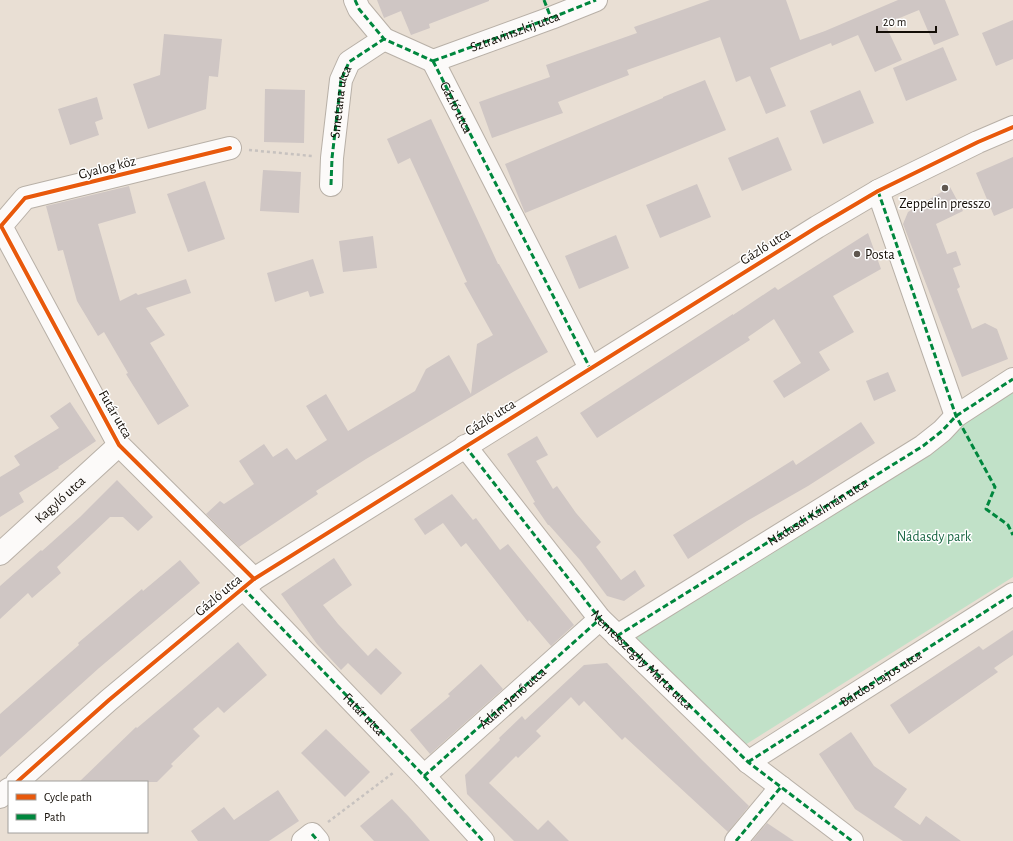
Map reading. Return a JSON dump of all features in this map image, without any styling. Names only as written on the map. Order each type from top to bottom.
[{"type":"street","points":[[355,0],[359,9],[384,39],[432,61]]},
{"type":"street","name":"Sztravinszkij utca","points":[[432,61],[548,9],[596,0]]},
{"type":"street","name":"Smetana utca","points":[[331,185],[332,158],[341,80],[349,62],[384,39]]},
{"type":"street","name":"Gázló utca","points":[[432,61],[590,368]]},
{"type":"street","name":"Gázló utca","points":[[18,781],[109,700],[249,584],[465,446],[810,231],[878,191],[978,142],[1013,127]]},
{"type":"street","name":"Gyalog köz","points":[[2,226],[25,198],[230,148]]},
{"type":"street","points":[[878,191],[956,416]]},
{"type":"street","name":"Futár utca","points":[[2,226],[119,445],[249,584],[483,841]]},
{"type":"street","name":"Nádasdi Kálmán utca","points":[[617,636],[923,446],[942,431],[956,416],[1013,380]]},
{"type":"street","name":"Kagyló utca","points":[[0,554],[119,445]]},
{"type":"street","name":"Nemesszeghy Márta utca","points":[[465,446],[600,619],[748,762],[852,841]]},
{"type":"street","name":"Bárdos Lajos utca","points":[[748,762],[1013,594]]},
{"type":"street","name":"Ádám Jenő utca","points":[[416,769],[600,619]]},
{"type":"street","points":[[736,841],[781,787]]},
{"type":"street","points":[[0,797],[8,790]]},
{"type":"path","points":[[230,148],[332,158]]},
{"type":"path","points":[[311,839],[416,769]]},
{"type":"green space","name":"Nádasdy park","points":[[1013,384],[1013,577],[745,745],[629,641]]},
{"type":"building","points":[[377,0],[489,1],[429,24],[430,28],[411,35],[401,11],[384,18]]},
{"type":"building","points":[[710,0],[786,0],[800,40],[898,0],[945,0],[959,35],[934,45],[919,10],[885,24],[902,60],[875,72],[858,35],[832,46],[831,43],[770,68],[786,106],[766,114],[750,76],[736,82],[720,37],[627,70],[629,75],[558,102],[563,113],[492,138],[479,102],[550,77],[546,65],[637,33],[634,27]]},
{"type":"building","points":[[1013,20],[1013,59],[996,66],[982,33]]},
{"type":"building","points":[[164,34],[222,39],[218,77],[209,76],[206,109],[148,129],[133,84],[160,75]]},
{"type":"building","points":[[943,47],[957,80],[906,101],[893,68]]},
{"type":"building","points":[[705,80],[726,130],[525,213],[505,164]]},
{"type":"building","points":[[265,89],[305,90],[304,143],[264,142]]},
{"type":"building","points":[[860,90],[874,123],[823,144],[810,111]]},
{"type":"building","points":[[97,97],[103,119],[95,122],[99,135],[70,145],[58,109]]},
{"type":"building","points":[[431,119],[498,264],[548,352],[366,459],[316,491],[318,494],[239,547],[206,514],[220,501],[224,504],[254,484],[239,461],[264,444],[273,457],[287,448],[296,460],[327,440],[306,406],[326,394],[348,431],[415,391],[426,369],[449,355],[471,394],[477,344],[493,335],[464,283],[467,282],[410,158],[398,164],[387,139]]},
{"type":"building","points":[[778,137],[792,170],[742,191],[728,158]]},
{"type":"building","points":[[1013,157],[1013,208],[994,216],[976,173]]},
{"type":"building","points":[[263,170],[301,172],[299,213],[260,211]]},
{"type":"building","points":[[205,181],[225,239],[188,252],[167,194]]},
{"type":"building","points":[[697,184],[711,217],[660,238],[646,205]]},
{"type":"building","points":[[129,186],[136,213],[98,224],[120,301],[136,293],[138,295],[186,279],[191,293],[146,308],[165,335],[150,343],[189,406],[158,425],[126,374],[128,373],[104,332],[98,336],[77,301],[63,250],[58,251],[46,206]]},
{"type":"building","points":[[950,187],[963,211],[936,224],[947,254],[956,251],[961,265],[953,268],[960,287],[957,289],[972,329],[985,323],[997,329],[1008,359],[962,377],[903,224],[908,212]]},
{"type":"building","points":[[868,233],[881,269],[833,296],[854,332],[819,352],[830,370],[784,398],[773,381],[801,363],[774,319],[748,337],[750,340],[597,438],[580,413],[775,287],[778,290]]},
{"type":"building","points":[[616,235],[629,268],[579,289],[565,256]]},
{"type":"building","points":[[373,236],[377,268],[343,272],[339,241]]},
{"type":"building","points":[[313,259],[324,293],[310,297],[308,291],[275,302],[267,273]]},
{"type":"building","points":[[888,372],[896,391],[874,401],[866,381]]},
{"type":"building","points":[[70,402],[96,441],[58,467],[59,468],[19,493],[24,502],[0,517],[0,477],[20,465],[14,456],[59,428],[50,416]]},
{"type":"building","points":[[861,422],[875,443],[808,486],[747,521],[688,559],[673,535],[793,460],[796,465]]},
{"type":"building","points":[[537,436],[548,455],[536,461],[553,489],[557,486],[576,513],[601,542],[596,547],[621,580],[635,570],[645,586],[624,601],[607,596],[580,560],[548,525],[533,503],[535,502],[507,454]]},
{"type":"building","points":[[117,480],[153,517],[138,531],[123,517],[110,517],[57,567],[61,573],[32,598],[28,593],[0,619],[0,586],[80,517]]},
{"type":"building","points":[[452,494],[473,520],[476,518],[500,550],[508,544],[574,625],[551,646],[529,620],[528,622],[466,543],[461,547],[443,523],[425,535],[414,519]]},
{"type":"building","points":[[334,558],[352,585],[323,605],[338,624],[368,656],[376,648],[402,673],[381,695],[348,663],[341,670],[317,644],[281,594]]},
{"type":"building","points":[[180,560],[200,583],[99,668],[0,757],[0,714],[79,645],[78,643],[142,589],[143,591]]},
{"type":"building","points":[[1013,630],[1013,655],[994,668],[998,672],[909,734],[890,705],[979,646],[983,650]]},
{"type":"building","points":[[238,642],[267,675],[224,713],[218,707],[193,729],[200,736],[171,764],[173,766],[157,782],[80,781],[136,727],[137,728]]},
{"type":"building","points":[[607,663],[749,806],[728,832],[625,737],[622,740],[584,701],[579,706],[571,697],[536,731],[541,736],[518,758],[516,756],[489,783],[538,830],[548,820],[569,841],[514,841],[467,794],[465,775],[500,740],[499,738],[522,716],[525,720],[584,665]]},
{"type":"building","points":[[481,664],[503,689],[430,754],[410,730],[450,696],[448,694]]},
{"type":"building","points":[[326,729],[370,772],[345,797],[301,753]]},
{"type":"building","points":[[851,732],[874,766],[907,789],[894,807],[920,825],[926,816],[961,841],[903,841],[855,809],[819,754]]},
{"type":"building","points":[[278,790],[299,821],[269,841],[198,841],[191,831],[224,807],[234,820]]},
{"type":"building","points":[[392,799],[430,841],[374,841],[360,826]]},
{"type":"building","points":[[767,823],[794,841],[752,841]]},
{"type":"marked path","points":[[355,0],[359,9],[384,39],[433,61]]},
{"type":"marked path","points":[[544,0],[551,18]]},
{"type":"marked path","points":[[433,61],[596,0]]},
{"type":"marked path","points":[[331,185],[332,158],[341,80],[349,62],[384,39]]},
{"type":"marked path","points":[[433,61],[590,368]]},
{"type":"marked path","points":[[878,191],[956,416],[995,487],[986,509],[1008,525],[1013,535]]},
{"type":"marked path","points":[[617,636],[923,446],[942,431],[956,416],[1013,379]]},
{"type":"marked path","points":[[465,446],[600,619],[748,762],[852,841]]},
{"type":"marked path","points":[[243,588],[424,776],[483,841]]},
{"type":"marked path","points":[[748,762],[1013,594]]},
{"type":"marked path","points":[[424,776],[600,619]]},
{"type":"marked path","points":[[736,841],[781,787]]},
{"type":"marked path","points":[[312,834],[318,841]]},
{"type":"cycle path","points":[[18,781],[109,700],[254,579],[817,227],[878,191],[978,142],[1013,127]]},
{"type":"cycle path","points":[[230,148],[25,198],[1,226],[119,445],[254,579]]},
{"type":"place","name":"Zeppelin presszo","points":[[945,188]]},
{"type":"place","name":"Posta","points":[[857,254]]}]
